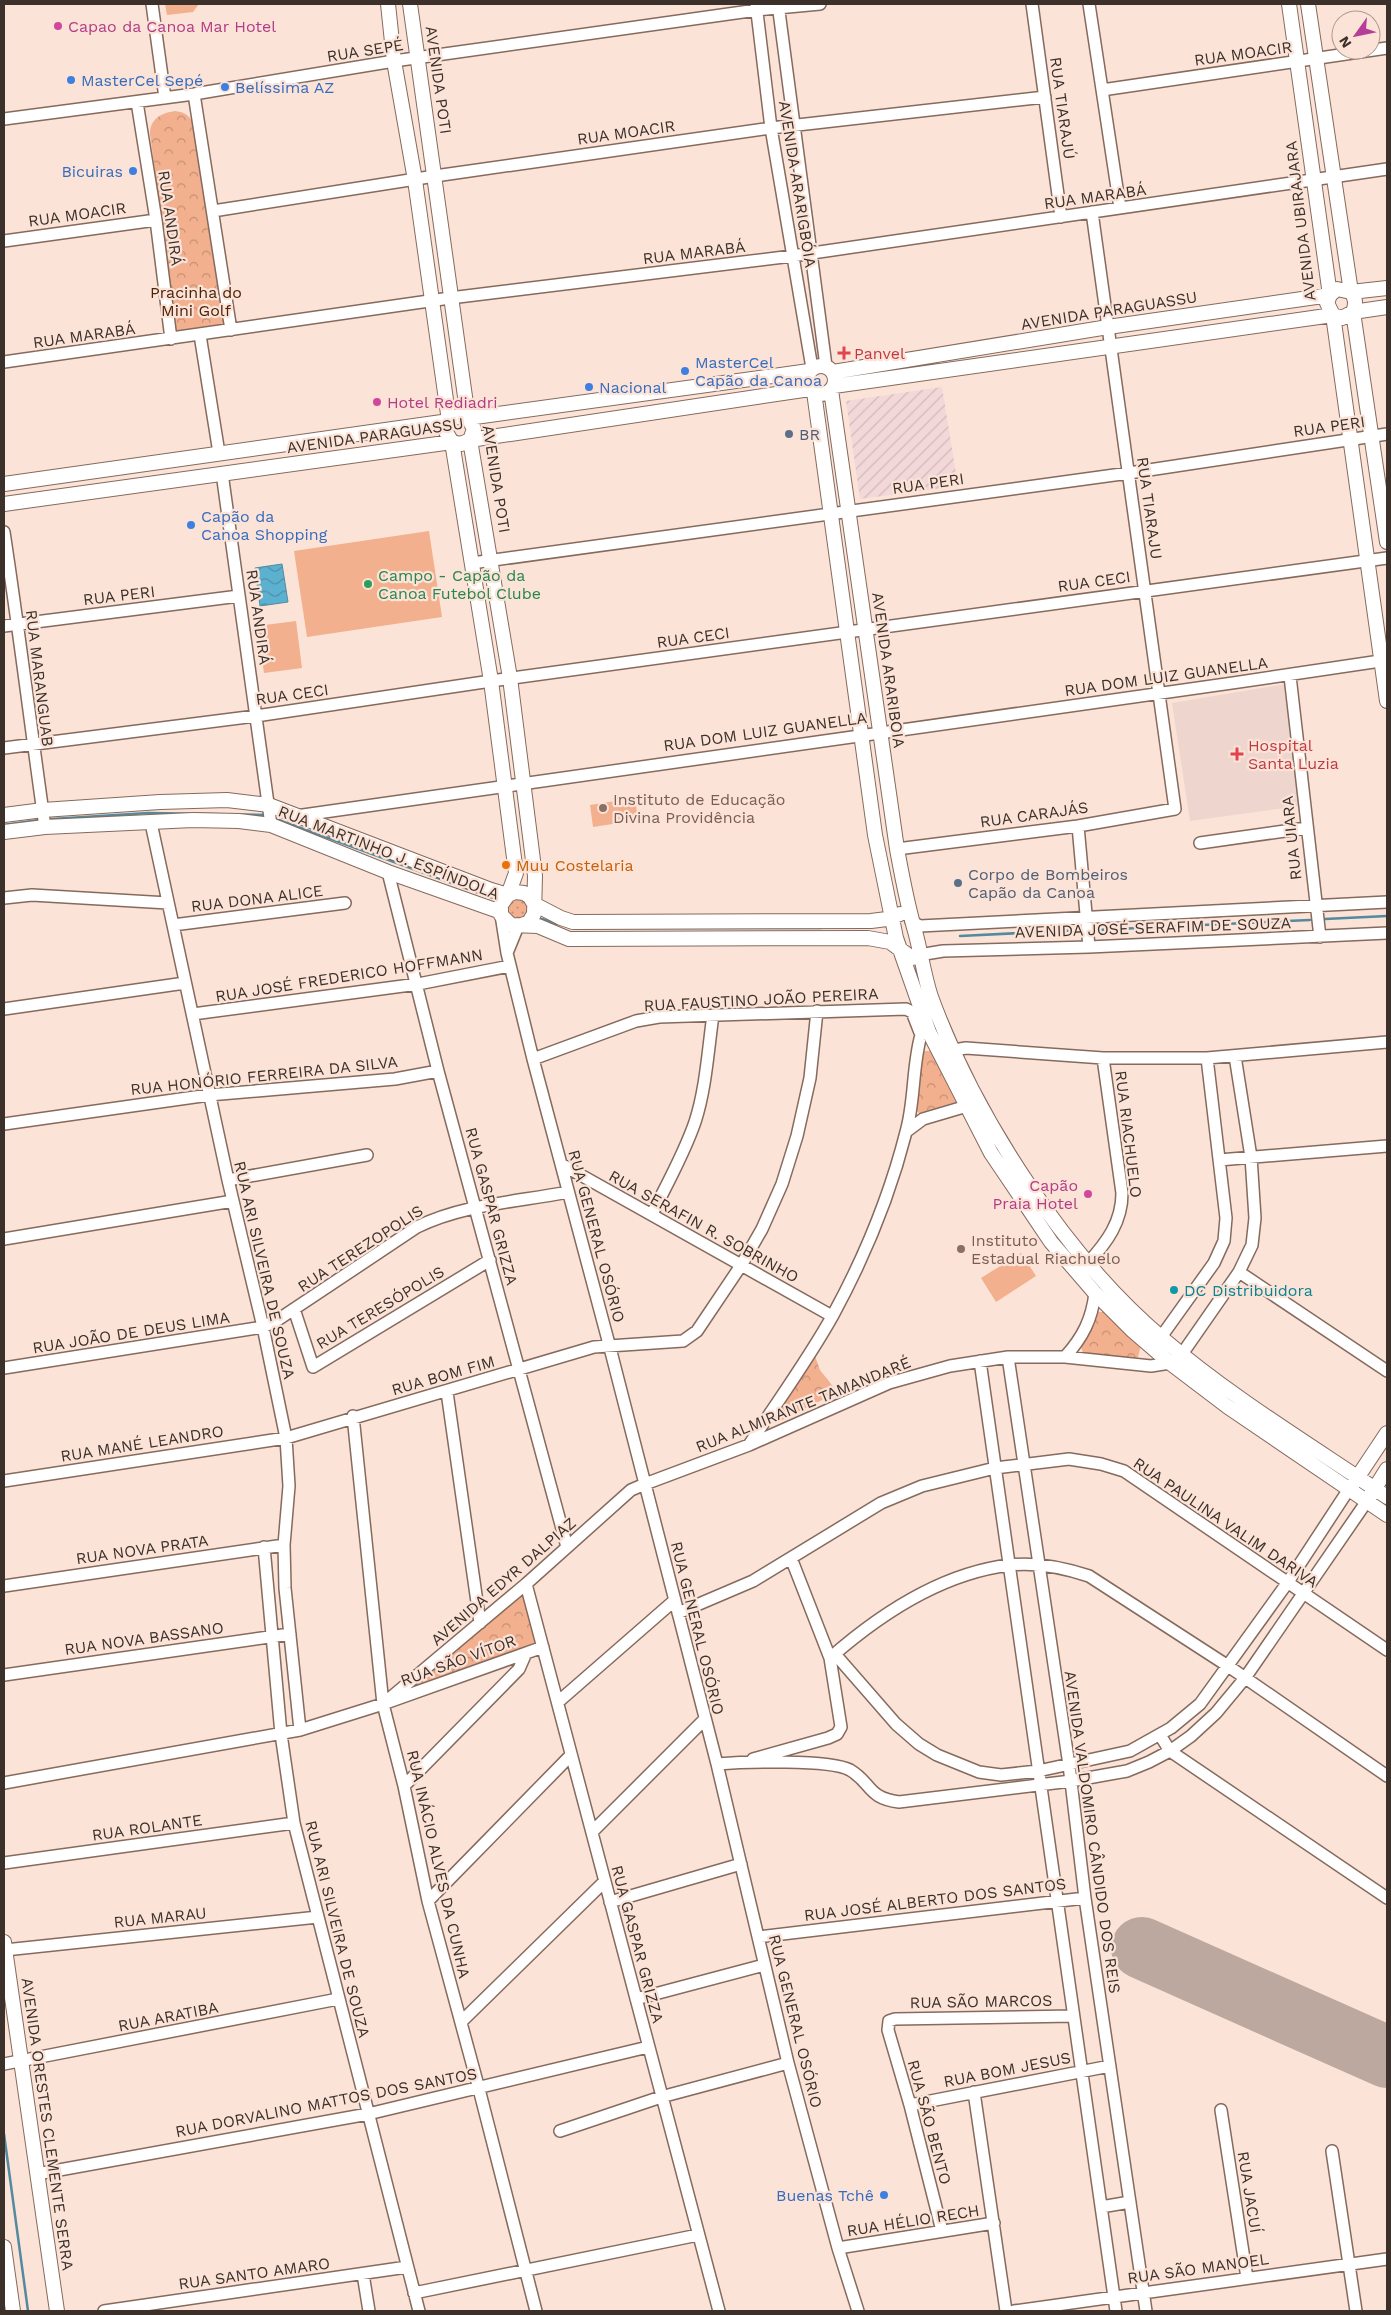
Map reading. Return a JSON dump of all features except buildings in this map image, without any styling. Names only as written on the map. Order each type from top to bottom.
[{"type":"main road","points":[[388,4],[394,61],[415,180],[433,301],[449,421],[446,432],[452,442],[491,681],[516,873],[508,895],[501,905],[501,913]]},
{"type":"main road","name":"AVENIDA POTI","points":[[410,4],[468,418],[474,428],[470,440],[492,561],[510,678],[535,876],[534,914],[529,922],[520,926]]},
{"type":"main road","name":"AVENIDA UBIRAJARA","points":[[1289,4],[1330,295],[1328,308],[1333,315],[1367,559],[1384,661],[1387,701]]},
{"type":"main road","points":[[1308,4],[1351,292],[1355,298],[1356,305],[1353,312],[1387,542]]},
{"type":"main road","name":"AVENIDA PARAGUASSU","points":[[824,376],[1108,326],[1330,295],[1337,289],[1351,292],[1387,288]]},
{"type":"main road","name":"AVENIDA PARAGUASSU","points":[[4,484],[449,421],[458,416],[468,418],[824,376],[1111,346],[1333,315],[1342,318],[1353,312],[1387,307]]},
{"type":"main road","points":[[824,376],[807,380],[812,390],[875,835],[900,950],[925,1034],[967,1106],[991,1153],[1033,1217],[1051,1242],[1132,1331],[1170,1363],[1228,1407],[1353,1483],[1374,1489],[1387,1497]]},
{"type":"main road","name":"AVENIDA PARAGUASSU","points":[[4,504],[452,442],[462,444],[470,440],[812,390],[823,394],[824,376]]},
{"type":"main road","name":"AVENIDA ARARIBOIA","points":[[824,376],[849,510],[897,849],[911,921],[931,995],[954,1050],[978,1099],[1006,1146],[1047,1210],[1088,1262],[1161,1337],[1353,1483]]},
{"type":"main road","points":[[840,586],[859,583]]},
{"type":"main road","points":[[857,706],[876,702]]},
{"type":"main road","name":"RUA MARTINHO J. ESPÍNDOLA","points":[[4,815],[43,810],[227,800],[269,805],[508,895],[516,892],[524,893],[530,897],[534,904],[573,922],[871,921],[892,917]]},
{"type":"main road","points":[[871,803],[890,800]]},
{"type":"main road","name":"RUA MARTINHO J. ESPÍNDOLA","points":[[4,832],[45,827],[193,820],[239,821],[271,825],[388,872],[501,913],[511,925],[538,926],[569,939],[868,938],[890,942],[912,958],[920,954]]},
{"type":"main road","points":[[875,835],[895,833]]},
{"type":"main road","points":[[892,917],[902,915],[911,921]]},
{"type":"main road","points":[[1353,1483],[1387,1432]]},
{"type":"main road","points":[[1367,1501],[1387,1469]]},
{"type":"main road","points":[[1353,1483],[1367,1501],[1387,1515]]},
{"type":"main road","name":"AVENIDA ORESTES CLEMENTE SERRA","points":[[4,1946],[19,2062],[57,2311]]},
{"type":"main road","points":[[4,2247],[13,2311]]},
{"type":"street","points":[[152,4],[165,98]]},
{"type":"street","name":"RUA SEPÉ","points":[[4,119],[194,94],[394,61],[757,7],[820,4]]},
{"type":"street","name":"RUA TIARAJÚ","points":[[1032,4],[1061,217]]},
{"type":"street","points":[[1090,4],[1120,208]]},
{"type":"street","name":"AVENIDA ARARIGBÓIA","points":[[778,6],[812,253],[824,376]]},
{"type":"street","name":"AVENIDA ARARIGBÓIA","points":[[757,7],[772,128],[792,256],[824,376]]},
{"type":"street","name":"RUA MOACIR","points":[[1102,90],[1387,48]]},
{"type":"street","points":[[194,94],[230,330]]},
{"type":"street","name":"RUA MOACIR","points":[[213,211],[435,176],[794,125],[1045,98]]},
{"type":"street","name":"RUA ANDIRÁ","points":[[137,102],[156,220],[171,339]]},
{"type":"street","name":"RUA MARABÁ","points":[[4,362],[450,298],[792,256],[1387,169]]},
{"type":"street","name":"RUA TIARAJU","points":[[1092,212],[1175,809]]},
{"type":"street","name":"RUA MOACIR","points":[[4,241],[156,220]]},
{"type":"street","points":[[200,335],[219,453]]},
{"type":"street","name":"RUA PERI","points":[[472,563],[1129,473],[1387,434]]},
{"type":"street","name":"RUA ANDIRÁ","points":[[222,473],[271,825]]},
{"type":"street","name":"RUA MARANGUAB","points":[[4,532],[45,827]]},
{"type":"street","name":"RUA CECI","points":[[4,748],[256,716],[510,678],[866,631],[1367,559],[1387,558]]},
{"type":"street","name":"RUA PERI","points":[[4,626],[239,596]]},
{"type":"street","name":"RUA DOM LUIZ GUANELLA","points":[[296,816],[880,731],[1290,676],[1384,661]]},
{"type":"street","name":"RUA UIARA","points":[[1290,676],[1320,937]]},
{"type":"street","name":"RUA CARAJÁS","points":[[897,849],[1078,826],[1175,809]]},
{"type":"street","name":"RUA ARI SILVEIRA DE SOUZA","points":[[150,823],[228,1180],[263,1327],[286,1438],[290,1486],[284,1545],[285,1588],[300,1730]]},
{"type":"street","points":[[1078,826],[1090,947]]},
{"type":"street","points":[[1200,843],[1306,828]]},
{"type":"street","name":"RUA GASPAR GRIZZA","points":[[388,872],[418,984],[438,1071],[567,1547]]},
{"type":"street","points":[[4,898],[32,895],[168,903]]},
{"type":"street","name":"AVENIDA JOSÉ SERAFIM DE SOUZA","points":[[911,921],[920,926],[1387,902]]},
{"type":"street","name":"RUA DONA ALICE","points":[[173,925],[345,903]]},
{"type":"street","name":"RUA GENERAL OSÓRIO","points":[[501,913],[507,953],[533,1059],[609,1344],[704,1720],[717,1764],[788,2063],[838,2248],[858,2311]]},
{"type":"street","points":[[507,953],[520,926]]},
{"type":"street","name":"AVENIDA JOSÉ SERAFIM DE SOUZA","points":[[920,954],[943,951],[1090,947],[1387,933]]},
{"type":"street","name":"RUA JOSÉ FREDERICO HOFFMANN","points":[[193,1014],[418,984],[510,966]]},
{"type":"street","points":[[4,1009],[185,983]]},
{"type":"street","name":"RUA FAUSTINO JOÃO PEREIRA","points":[[533,1059],[636,1021],[659,1017],[906,1009],[912,1012],[925,1034]]},
{"type":"street","name":"RUA BOM FIM","points":[[286,1438],[353,1416],[447,1392],[594,1347],[609,1344],[683,1340],[697,1331],[742,1264],[762,1229],[782,1184],[797,1136],[810,1078],[817,1011]]},
{"type":"street","points":[[652,1214],[681,1157],[695,1121],[704,1080],[713,1015]]},
{"type":"street","points":[[749,1445],[832,1316],[876,1224],[907,1131],[917,1049],[925,1034]]},
{"type":"street","points":[[954,1050],[966,1048],[1103,1058],[1207,1058],[1387,1042]]},
{"type":"street","points":[[1170,1363],[1182,1354],[1239,1272],[1252,1245],[1255,1218],[1251,1157],[1235,1056]]},
{"type":"street","name":"RUA RIACHUELO","points":[[1088,1262],[1103,1247],[1116,1226],[1122,1206],[1122,1193],[1103,1058]]},
{"type":"street","points":[[1161,1337],[1214,1263],[1224,1241],[1226,1218],[1207,1058]]},
{"type":"street","name":"RUA HONÓRIO FERREIRA DA SILVA","points":[[4,1124],[209,1094],[347,1084],[395,1079],[438,1071]]},
{"type":"street","points":[[907,1131],[922,1119],[967,1106]]},
{"type":"street","points":[[1219,1160],[1387,1146]]},
{"type":"street","points":[[228,1180],[367,1155]]},
{"type":"street","name":"RUA SERAFIN R. SOBRINHO","points":[[561,1164],[832,1316]]},
{"type":"street","name":"RUA TEREZOPOLIS","points":[[263,1327],[294,1309],[417,1227],[434,1219],[476,1207],[568,1192]]},
{"type":"street","points":[[4,1239],[233,1201]]},
{"type":"street","name":"RUA TERESÓPOLIS","points":[[294,1309],[313,1367],[490,1260]]},
{"type":"street","points":[[1239,1272],[1387,1371]]},
{"type":"street","points":[[1065,1357],[1078,1343],[1087,1326],[1093,1312],[1095,1292]]},
{"type":"street","name":"RUA JOÃO DE DEUS LIMA","points":[[4,1368],[263,1327]]},
{"type":"street","name":"RUA ALMIRANTE TAMANDARÉ","points":[[645,1484],[749,1445],[889,1383],[950,1366],[1008,1356],[1065,1357],[1151,1366],[1170,1363]]},
{"type":"street","name":"AVENIDA VALDOMIRO CÂNDIDO DOS REIS","points":[[1008,1356],[1069,1765],[1085,1898],[1146,2311]]},
{"type":"street","points":[[980,1361],[1010,1565],[1039,1785],[1116,2311]]},
{"type":"street","points":[[447,1392],[480,1623]]},
{"type":"street","name":"RUA INÁCIO ALVES DA CUNHA","points":[[353,1416],[383,1704],[404,1786],[428,1901],[536,2311]]},
{"type":"street","name":"RUA MANÉ LEANDRO","points":[[4,1481],[286,1438]]},
{"type":"street","name":"RUA PAULINA VALIM DARIVA","points":[[678,1613],[753,1580],[881,1503],[922,1486],[1023,1463],[1069,1459],[1101,1464],[1124,1471],[1387,1650]]},
{"type":"street","points":[[832,1656],[896,1724],[919,1744],[937,1755],[979,1772],[1001,1775],[1038,1771],[1130,1751],[1160,1735],[1182,1720],[1200,1704],[1288,1582],[1353,1483]]},
{"type":"street","name":"AVENIDA EDYR DALPIAZ","points":[[383,1704],[526,1584],[631,1490],[645,1484]]},
{"type":"street","points":[[717,1764],[744,1762],[832,1764],[849,1769],[879,1797],[899,1802],[1071,1781],[1137,1767],[1170,1751],[1191,1736],[1216,1713],[1245,1678],[1367,1501]]},
{"type":"street","name":"RUA NOVA PRATA","points":[[4,1586],[284,1545]]},
{"type":"street","name":"RUA ARI SILVEIRA DE SOUZA","points":[[264,1547],[281,1734],[294,1824],[419,2311]]},
{"type":"street","points":[[744,1762],[828,1738],[837,1734],[841,1727],[832,1656],[791,1558]]},
{"type":"street","points":[[832,1656],[906,1601],[952,1581],[1010,1565],[1038,1565],[1069,1570],[1089,1576],[1228,1666],[1387,1776]]},
{"type":"street","name":"RUA GASPAR GRIZZA","points":[[526,1584],[718,2311]]},
{"type":"street","points":[[558,1702],[675,1600]]},
{"type":"street","name":"RUA NOVA BASSANO","points":[[4,1675],[290,1634]]},
{"type":"street","name":"RUA SÃO VÍTOR","points":[[4,1783],[300,1730],[383,1704],[543,1647]]},
{"type":"street","points":[[404,1786],[519,1669],[526,1653]]},
{"type":"street","points":[[592,1832],[704,1720]]},
{"type":"street","points":[[1160,1735],[1170,1751],[1387,1898]]},
{"type":"street","points":[[1130,1751],[1137,1767]]},
{"type":"street","points":[[428,1901],[571,1755]]},
{"type":"street","name":"RUA ROLANTE","points":[[4,1863],[294,1824]]},
{"type":"street","points":[[610,1902],[741,1864]]},
{"type":"street","points":[[461,2022],[605,1881]]},
{"type":"street","name":"RUA JOSÉ ALBERTO DOS SANTOS","points":[[758,1937],[1085,1898]]},
{"type":"street","name":"RUA MARAU","points":[[4,1946],[318,1917]]},
{"type":"street","points":[[636,1999],[764,1965]]},
{"type":"street","name":"RUA ARATIBA","points":[[4,2064],[338,1999]]},
{"type":"street","name":"RUA SÃO MARCOS","points":[[889,2022],[896,2019],[1073,2016]]},
{"type":"street","name":"RUA SÃO BENTO","points":[[889,2022],[888,2030],[910,2105],[942,2231]]},
{"type":"street","name":"RUA DORVALINO MATTOS DOS SANTOS","points":[[37,2174],[368,2114],[479,2089],[648,2047]]},
{"type":"street","points":[[560,2131],[661,2097],[788,2063]]},
{"type":"street","name":"RUA BOM JESUS","points":[[910,2105],[1110,2066]]},
{"type":"street","points":[[974,2092],[1006,2311]]},
{"type":"street","name":"RUA JACUÍ","points":[[1221,2110],[1247,2278]]},
{"type":"street","points":[[1332,2150],[1356,2311]]},
{"type":"street","points":[[1101,2207],[1130,2202]]},
{"type":"street","name":"RUA HÉLIO RECH","points":[[838,2248],[994,2223]]},
{"type":"street","points":[[414,2293],[698,2235]]},
{"type":"street","name":"RUA SÃO MANOEL","points":[[1014,2311],[1387,2259]]},
{"type":"street","name":"RUA SANTO AMARO","points":[[104,2311],[407,2267]]},
{"type":"street","points":[[363,2274],[369,2311]]},
{"type":"shaded area","points":[[942,387],[958,486],[860,499],[846,401]]},
{"type":"shaded area","name":"Hospital Santa Luzia","points":[[1286,684],[1300,806],[1190,821],[1172,703]]},
{"type":"green space","points":[[165,4],[199,4],[193,12],[167,15]]},
{"type":"green space","name":"Pracinha do Mini Golf","points":[[175,111],[189,117],[196,130],[224,325],[176,331],[150,134],[152,124],[157,118],[165,113]]},
{"type":"green space","name":"Campo - Capão da Canoa Futebol Clube","points":[[429,531],[442,617],[307,637],[294,551]]},
{"type":"green space","points":[[296,621],[302,668],[264,673],[257,626]]},
{"type":"green space","points":[[635,798],[638,820],[593,827],[590,805]]},
{"type":"green space","points":[[518,898],[525,901],[528,908],[525,915],[518,918],[511,915],[508,908],[511,901]]},
{"type":"green space","points":[[925,1051],[930,1051],[956,1102],[919,1113],[914,1109],[922,1054]]},
{"type":"green space","points":[[1021,1253],[1036,1276],[996,1302],[981,1278]]},
{"type":"green space","points":[[1098,1312],[1104,1312],[1141,1345],[1138,1357],[1134,1359],[1083,1353],[1081,1347]]},
{"type":"green space","points":[[815,1356],[820,1370],[835,1389],[832,1395],[778,1422],[774,1420]]},
{"type":"green space","points":[[523,1593],[535,1644],[410,1690]]},
{"type":"water","points":[[282,564],[288,602],[260,606],[255,568]]},
{"type":"waterway","points":[[52,819],[148,813],[265,815]]},
{"type":"waterway","points":[[4,825],[39,820]]},
{"type":"waterway","points":[[279,820],[490,897]]},
{"type":"waterway","points":[[1325,919],[1387,916]]},
{"type":"waterway","points":[[542,919],[557,924]]},
{"type":"waterway","points":[[1096,930],[1310,920]]},
{"type":"waterway","points":[[572,928],[821,928]]},
{"type":"waterway","points":[[960,936],[1081,930]]},
{"type":"waterway","points":[[4,2134],[28,2311]]},
{"type":"runway","points":[[1142,1948],[1387,2057]]},
{"type":"place","name":"Capao da Canoa Mar Hotel","points":[[58,26]]},
{"type":"place","name":"MasterCel Sepé","points":[[71,80]]},
{"type":"place","name":"Belíssima AZ","points":[[225,87]]},
{"type":"place","name":"Bicuiras","points":[[133,171]]},
{"type":"place","name":"Panvel","points":[[844,353]]},
{"type":"place","name":"MasterCel Capão da Canoa","points":[[685,371]]},
{"type":"place","name":"Nacional","points":[[589,387]]},
{"type":"place","name":"Hotel Rediadri","points":[[377,402]]},
{"type":"place","name":"BR","points":[[789,434]]},
{"type":"place","name":"Capão da Canoa Shopping","points":[[191,525]]},
{"type":"place","name":"Campo - Capão da Canoa Futebol Clube","points":[[368,584]]},
{"type":"place","name":"Hospital Santa Luzia","points":[[1237,754]]},
{"type":"place","name":"Instituto de Educação Divina Providência","points":[[603,808]]},
{"type":"place","name":"Muu Costelaria","points":[[506,865]]},
{"type":"place","name":"Corpo de Bombeiros Capão da Canoa","points":[[958,883]]},
{"type":"place","name":"Capão Praia Hotel","points":[[1088,1194]]},
{"type":"place","name":"Instituto Estadual Riachuelo","points":[[961,1249]]},
{"type":"place","name":"DC Distribuidora","points":[[1174,1290]]},
{"type":"place","name":"Buenas Tchê","points":[[884,2195]]}]
